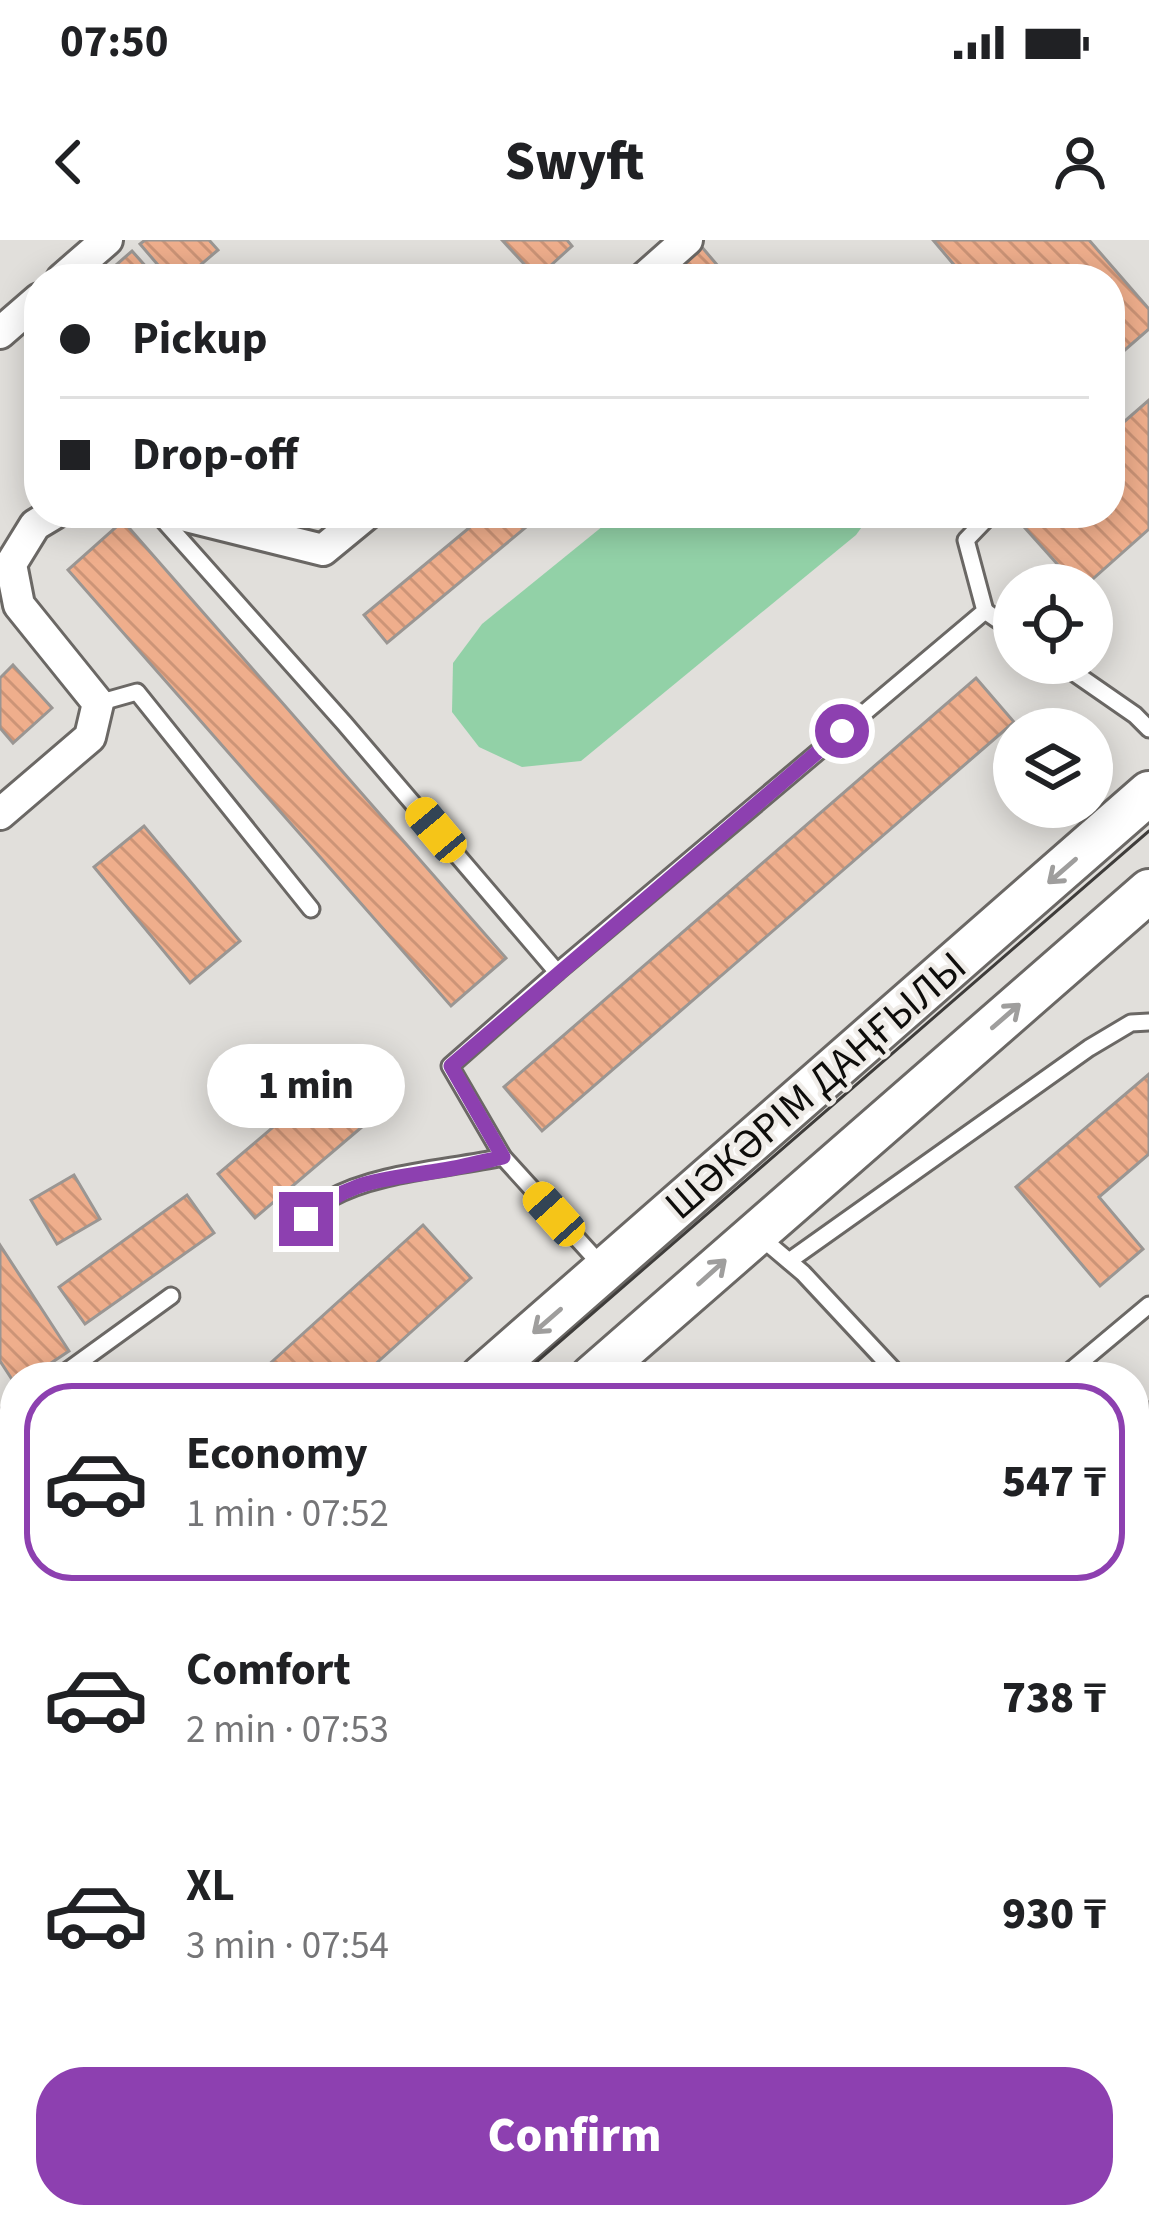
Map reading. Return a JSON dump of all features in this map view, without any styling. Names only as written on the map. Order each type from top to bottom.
[{"type":"main road","name":"ШӘКӘРІМ ДАҢҒЫЛЫ","points":[[499,1362],[1149,793]]},
{"type":"main road","name":"ШӘКӘРІМ ДАҢҒЫЛЫ","points":[[609,1362],[1149,891]]},
{"type":"street","points":[[79,264],[107,240]]},
{"type":"street","points":[[660,264],[687,240]]},
{"type":"street","points":[[0,333],[24,312]]},
{"type":"street","points":[[0,814],[89,737],[98,703],[20,605],[11,564],[33,528]]},
{"type":"street","points":[[234,528],[323,550],[350,528]]},
{"type":"lane","points":[[171,528],[557,972]]},
{"type":"lane","points":[[977,528],[966,539],[985,611],[993,617]]},
{"type":"lane","points":[[605,1270],[503,1157],[451,1066],[985,611]]},
{"type":"lane","points":[[1090,684],[1149,730]]},
{"type":"lane","points":[[98,703],[137,692],[311,909]]},
{"type":"lane","points":[[789,1261],[1089,1048],[1131,1023],[1149,1022]]},
{"type":"lane","points":[[288,1237],[325,1201],[370,1179],[503,1157]]},
{"type":"lane","points":[[755,1233],[789,1261],[886,1362]]},
{"type":"lane","points":[[80,1362],[171,1296]]},
{"type":"lane","points":[[1081,1362],[1149,1305]]},
{"type":"green space","points":[[600,528],[861,528],[581,761],[522,767],[479,747],[452,712],[453,663],[482,624]]},
{"type":"building","points":[[145,240],[209,240],[218,250],[202,264],[157,264],[140,244]]},
{"type":"building","points":[[502,240],[567,240],[572,246],[552,264],[524,264]]},
{"type":"building","points":[[933,240],[1089,240],[1110,264],[953,264]]},
{"type":"building","points":[[701,246],[716,264],[681,264]]},
{"type":"building","points":[[132,251],[144,264],[117,264]]},
{"type":"building","points":[[1125,281],[1149,309],[1149,329],[1125,350]]},
{"type":"building","points":[[1149,400],[1149,529],[1110,564],[1057,564],[1025,528],[1125,528],[1125,421]]},
{"type":"building","points":[[115,528],[129,528],[506,958],[451,1006],[68,570]]},
{"type":"building","points":[[469,528],[525,528],[387,643],[364,615]]},
{"type":"building","points":[[13,665],[52,708],[13,743],[0,728],[0,678]]},
{"type":"building","points":[[976,678],[1002,708],[993,708],[993,740],[542,1131],[504,1087]]},
{"type":"building","points":[[144,826],[240,941],[190,983],[94,867]]},
{"type":"building","points":[[359,1054],[396,1098],[255,1218],[218,1174]]},
{"type":"building","points":[[1149,1074],[1149,1154],[1099,1197],[1143,1249],[1100,1286],[1016,1187]]},
{"type":"building","points":[[74,1175],[100,1219],[57,1244],[31,1200]]},
{"type":"building","points":[[187,1195],[214,1233],[85,1324],[59,1287]]},
{"type":"building","points":[[423,1225],[471,1278],[378,1362],[272,1362]]},
{"type":"building","points":[[0,1245],[69,1351],[52,1362],[0,1361]]},
{"type":"tram line","points":[[536,1362],[1149,831]]},
{"type":"route","points":[[306,1219],[325,1201],[370,1179],[503,1157],[451,1066],[842,731]]}]
